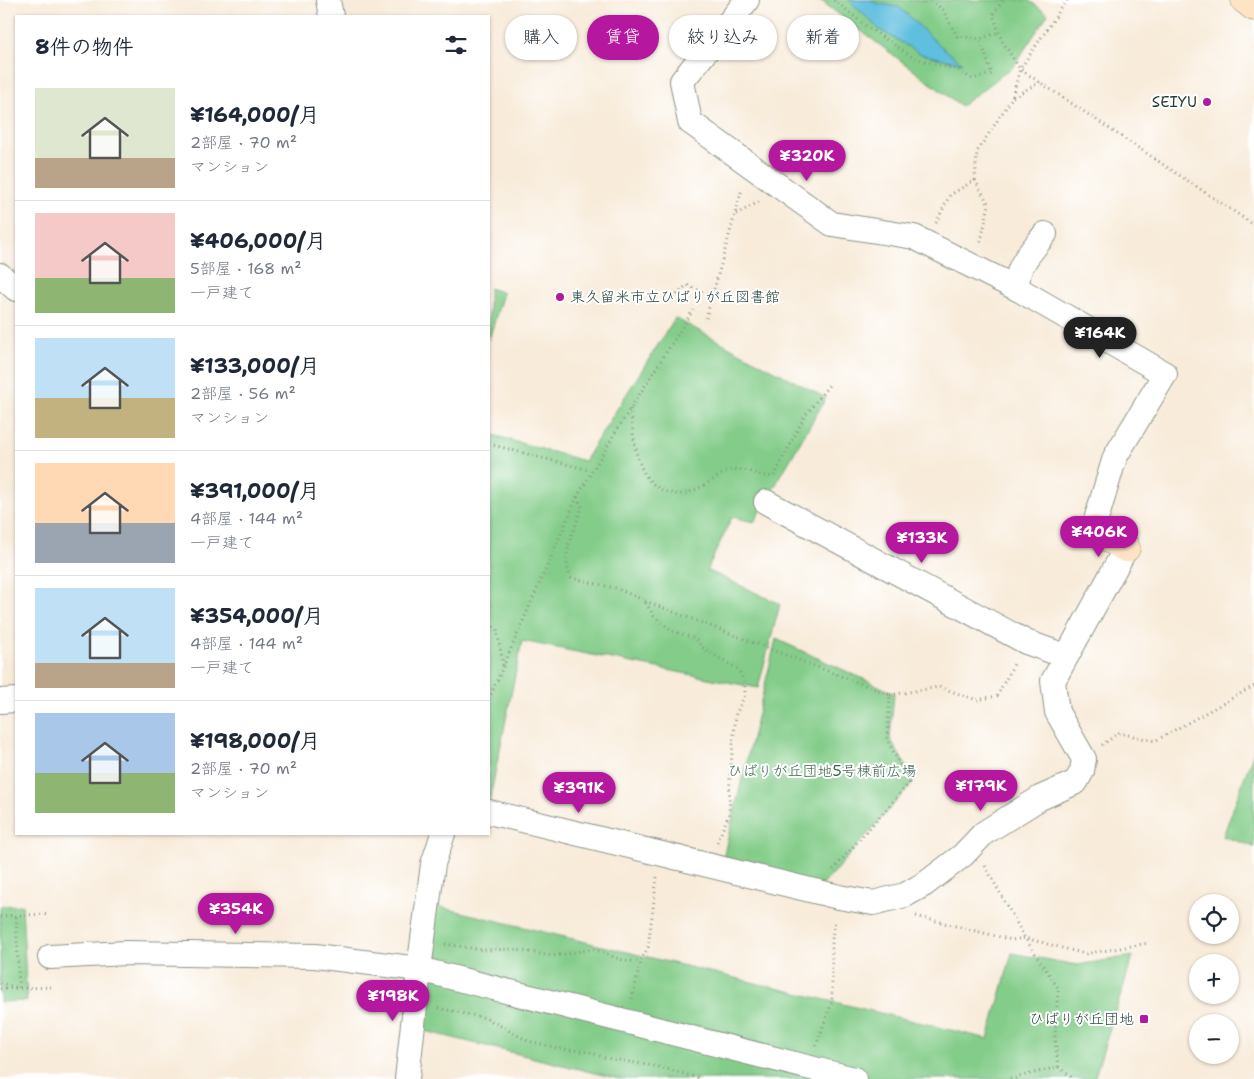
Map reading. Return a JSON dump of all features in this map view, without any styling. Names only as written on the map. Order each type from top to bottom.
[{"type":"street","points":[[328,0],[331,15]]},
{"type":"street","points":[[490,812],[839,897],[873,902],[905,895],[925,884],[963,855],[984,833],[1040,798],[1076,782],[1082,771],[1084,758],[1057,712],[1053,681],[1065,656],[1126,548],[1093,530],[1115,457],[1164,374],[1018,289],[914,237],[832,224],[690,122],[682,81],[747,0]]},
{"type":"street","points":[[1245,0],[1254,7]]},
{"type":"street","points":[[1018,289],[1016,279],[1019,268],[1045,234]]},
{"type":"street","points":[[0,275],[15,288]]},
{"type":"street","points":[[766,502],[1026,642],[1065,656]]},
{"type":"street","points":[[0,700],[15,700]]},
{"type":"street","points":[[407,1079],[414,1005],[433,864],[443,835]]},
{"type":"street","points":[[50,957],[126,953],[316,956],[419,969],[854,1079]]},
{"type":"path","points":[[834,0],[866,26],[914,58],[958,70],[972,79],[992,74],[980,39]]},
{"type":"path","points":[[931,0],[943,10],[956,36],[980,39],[999,32]]},
{"type":"path","points":[[1003,0],[993,15],[999,32],[1020,69],[1254,225]]},
{"type":"path","points":[[975,268],[989,205],[975,180],[977,152],[1012,98],[1020,69],[1067,0]]},
{"type":"path","points":[[1012,98],[1040,82]]},
{"type":"path","points":[[706,318],[749,164]]},
{"type":"path","points":[[926,243],[950,195],[975,180]]},
{"type":"path","points":[[673,298],[687,284],[712,296]]},
{"type":"path","points":[[490,697],[577,497],[630,408],[693,310]]},
{"type":"path","points":[[630,408],[638,456],[644,475],[659,489],[678,496],[695,491],[718,476],[735,470],[764,478],[774,476],[804,417],[829,385]]},
{"type":"path","points":[[490,444],[592,472]]},
{"type":"path","points":[[577,497],[582,507],[567,546],[566,567],[571,578],[615,588],[890,695],[939,687],[977,700],[997,696],[1026,642]]},
{"type":"path","points":[[644,600],[654,616],[672,631],[694,638],[704,649],[738,669],[745,683],[745,695],[736,714],[730,774],[729,814],[718,843],[709,845]]},
{"type":"path","points":[[490,625],[497,629],[503,665]]},
{"type":"path","points":[[1084,758],[1119,734],[1156,741],[1254,686]]},
{"type":"path","points":[[814,891],[909,783],[887,739],[890,695]]},
{"type":"path","points":[[973,845],[1025,938],[1058,988],[1055,1036],[1058,1067],[1074,1079]]},
{"type":"path","points":[[630,1008],[641,961],[648,948],[659,854]]},
{"type":"path","points":[[905,895],[917,917],[1012,940],[1025,938],[1085,954],[1148,942]]},
{"type":"path","points":[[813,1055],[832,1002],[832,939],[839,897]]},
{"type":"path","points":[[0,916],[49,914]]},
{"type":"path","points":[[16,915],[19,988]]},
{"type":"path","points":[[423,940],[461,948],[483,950],[513,949],[552,956],[593,949],[625,961],[641,961]]},
{"type":"path","points":[[0,983],[19,988]]},
{"type":"path","points":[[0,989],[51,986]]},
{"type":"path","points":[[414,1005],[442,1008],[486,1018],[528,1040],[545,1045],[660,1067],[701,1079]]},
{"type":"path","points":[[1010,1079],[1058,1067]]},
{"type":"green space","points":[[820,0],[1028,0],[1048,14],[1013,67],[961,106],[859,29],[859,15],[840,15]]},
{"type":"green space","points":[[490,288],[503,293],[490,337]]},
{"type":"green space","points":[[675,318],[826,398],[754,522],[732,517],[707,570],[780,604],[758,688],[522,641],[490,798],[490,434],[584,461]]},
{"type":"green space","name":"ひばりが丘団地5号棟前広場","points":[[776,639],[894,693],[890,738],[914,781],[822,886],[722,862]]},
{"type":"green space","points":[[1254,751],[1254,847],[1223,836]]},
{"type":"green space","points":[[22,905],[27,1001],[0,1002],[0,906]]},
{"type":"green space","points":[[436,906],[988,1039],[1012,953],[1077,965],[1133,956],[1094,1079],[619,1079],[421,1030]]},
{"type":"water","points":[[849,0],[872,0],[875,3],[899,7],[936,42],[962,63],[921,54],[880,30]]},
{"type":"place","name":"SEIYU","points":[[1207,102]]},
{"type":"place","name":"東久留米市立ひばりが丘図書館","points":[[560,297]]},
{"type":"place","name":"ひばりが丘団地","points":[[1144,1019]]}]
